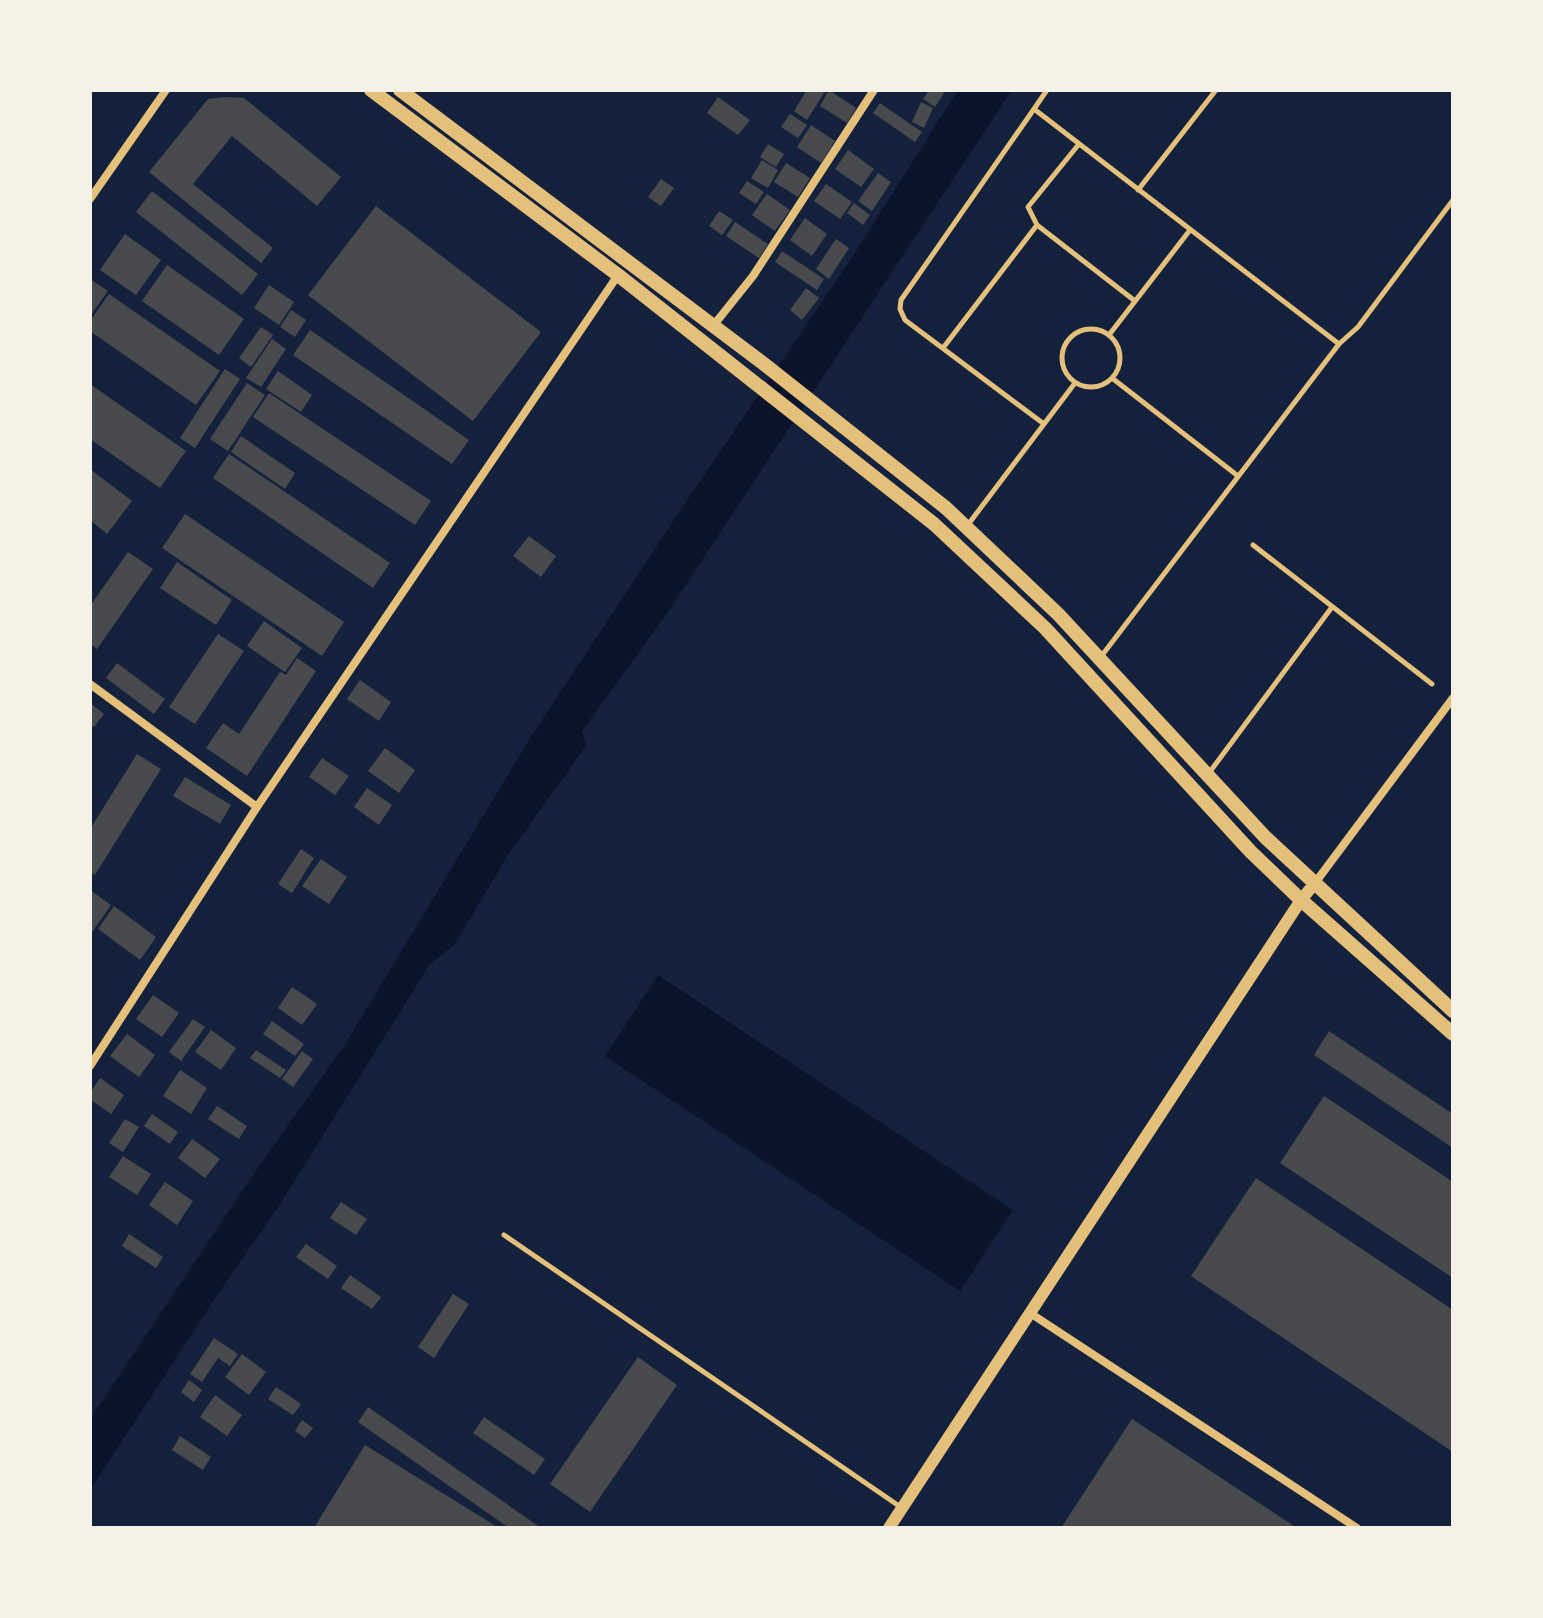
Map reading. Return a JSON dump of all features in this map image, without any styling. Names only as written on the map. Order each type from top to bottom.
[{"type":"main road","points":[[371,90],[817,429],[952,541],[1045,628],[1251,852],[1453,1034]]},
{"type":"main road","points":[[400,90],[764,364],[946,508],[1058,614],[1266,838],[1453,1011]]},
{"type":"main road","points":[[952,541],[966,527]]},
{"type":"street","points":[[90,199],[166,90]]},
{"type":"street","points":[[713,326],[753,276],[874,90]]},
{"type":"street","points":[[90,1066],[257,807],[618,275]]},
{"type":"street","points":[[90,684],[257,807]]},
{"type":"street","points":[[889,1528],[1301,900],[1453,698]]},
{"type":"street","points":[[1030,1313],[1357,1528]]},
{"type":"lane","points":[[1044,424],[905,320],[900,309],[901,300],[1047,90]]},
{"type":"lane","points":[[1138,190],[1216,90]]},
{"type":"lane","points":[[1034,109],[1339,344]]},
{"type":"lane","points":[[1079,144],[1028,207],[1037,225],[1135,301]]},
{"type":"lane","points":[[1100,659],[1339,344],[1358,327],[1453,200]]},
{"type":"lane","points":[[943,348],[1037,225]]},
{"type":"lane","points":[[1109,335],[1190,230]]},
{"type":"lane","points":[[1090,328],[1109,335],[1117,344],[1120,356],[1119,368],[1112,378],[1102,386],[1090,388],[1075,383],[1062,367],[1061,355],[1072,335],[1090,328]]},
{"type":"lane","points":[[1112,378],[1238,476]]},
{"type":"lane","points":[[966,527],[1075,383]]},
{"type":"lane","points":[[1253,545],[1432,684]]},
{"type":"lane","points":[[1208,775],[1332,607]]},
{"type":"lane","points":[[504,1235],[902,1508]]},
{"type":"water","points":[[958,90],[1012,90],[666,615],[582,731],[586,746],[508,855],[455,944],[430,964],[282,1201],[90,1490],[90,1419],[248,1182],[346,1043],[529,740],[849,262]]},
{"type":"water","points":[[658,975],[1013,1210],[960,1291],[605,1056]]},
{"type":"building","points":[[807,90],[826,90],[807,120],[794,111]]},
{"type":"building","points":[[829,90],[856,108],[847,123],[820,106]]},
{"type":"building","points":[[929,90],[946,90],[935,107],[923,99]]},
{"type":"building","points":[[718,97],[750,120],[738,135],[707,113]]},
{"type":"building","points":[[244,98],[341,177],[317,206],[232,136],[193,184],[273,248],[261,263],[149,172],[208,99]]},
{"type":"building","points":[[921,102],[933,108],[924,128],[912,122]]},
{"type":"building","points":[[880,103],[922,132],[915,142],[873,113]]},
{"type":"building","points":[[790,114],[807,125],[798,138],[781,127]]},
{"type":"building","points":[[811,125],[835,141],[821,163],[797,147]]},
{"type":"building","points":[[768,144],[784,154],[776,167],[760,157]]},
{"type":"building","points":[[848,150],[874,169],[861,187],[835,169]]},
{"type":"building","points":[[762,160],[778,170],[768,188],[751,178]]},
{"type":"building","points":[[786,163],[810,178],[798,197],[774,182]]},
{"type":"building","points":[[878,173],[891,182],[872,211],[858,201]]},
{"type":"building","points":[[661,179],[674,188],[661,206],[648,197]]},
{"type":"building","points":[[747,181],[764,192],[756,204],[739,193]]},
{"type":"building","points":[[826,184],[852,202],[840,219],[814,201]]},
{"type":"building","points":[[152,191],[258,274],[242,295],[136,212]]},
{"type":"building","points":[[767,194],[790,210],[775,231],[752,215]]},
{"type":"building","points":[[854,203],[870,215],[863,225],[847,213]]},
{"type":"building","points":[[376,206],[541,332],[473,421],[308,295]]},
{"type":"building","points":[[719,211],[733,220],[722,235],[709,226]]},
{"type":"building","points":[[805,218],[827,234],[812,256],[790,240]]},
{"type":"building","points":[[735,222],[768,244],[759,258],[726,236]]},
{"type":"building","points":[[125,234],[161,260],[136,295],[100,270]]},
{"type":"building","points":[[836,239],[849,248],[829,279],[816,269]]},
{"type":"building","points":[[782,251],[824,279],[817,290],[775,262]]},
{"type":"building","points":[[167,265],[244,319],[219,355],[142,301]]},
{"type":"building","points":[[90,279],[108,291],[90,316]]},
{"type":"building","points":[[269,285],[294,302],[279,325],[254,308]]},
{"type":"building","points":[[806,288],[819,298],[802,320],[790,310]]},
{"type":"building","points":[[109,294],[220,371],[196,405],[90,331],[90,321]]},
{"type":"building","points":[[291,310],[306,320],[295,337],[280,327]]},
{"type":"building","points":[[261,327],[273,335],[251,367],[239,358]]},
{"type":"building","points":[[310,330],[469,440],[452,464],[293,355]]},
{"type":"building","points":[[272,339],[286,349],[261,387],[246,378]]},
{"type":"building","points":[[225,369],[240,379],[195,448],[180,438]]},
{"type":"building","points":[[278,371],[312,395],[301,412],[266,389]]},
{"type":"building","points":[[247,383],[265,395],[228,451],[210,439]]},
{"type":"building","points":[[90,384],[186,451],[160,488],[90,439]]},
{"type":"building","points":[[269,393],[431,501],[415,525],[253,417]]},
{"type":"building","points":[[241,436],[295,473],[285,489],[231,452]]},
{"type":"building","points":[[229,454],[390,563],[373,588],[213,478]]},
{"type":"building","points":[[90,469],[132,501],[107,534],[90,520]]},
{"type":"building","points":[[185,514],[344,622],[322,656],[162,548]]},
{"type":"building","points":[[529,536],[556,556],[541,577],[513,556]]},
{"type":"building","points":[[128,552],[153,569],[97,649],[90,644],[90,606]]},
{"type":"building","points":[[177,562],[232,600],[216,625],[160,588]]},
{"type":"building","points":[[264,621],[302,648],[285,672],[247,646]]},
{"type":"building","points":[[218,634],[244,651],[195,724],[169,707]]},
{"type":"building","points":[[297,658],[316,671],[247,776],[206,748],[223,723],[239,734],[280,672],[286,675]]},
{"type":"building","points":[[117,663],[165,699],[154,714],[106,678]]},
{"type":"building","points":[[360,680],[391,702],[379,721],[347,699]]},
{"type":"building","points":[[90,703],[104,714],[94,727],[90,724]]},
{"type":"building","points":[[385,748],[415,770],[399,793],[368,771]]},
{"type":"building","points":[[137,754],[161,769],[95,875],[90,872],[90,829]]},
{"type":"building","points":[[322,758],[349,776],[335,795],[309,777]]},
{"type":"building","points":[[185,777],[231,805],[220,824],[173,796]]},
{"type":"building","points":[[367,788],[392,805],[379,825],[354,807]]},
{"type":"building","points":[[301,849],[314,858],[292,893],[278,884]]},
{"type":"building","points":[[321,859],[347,877],[329,904],[302,886]]},
{"type":"building","points":[[90,890],[111,905],[90,935]]},
{"type":"building","points":[[114,906],[156,937],[140,960],[98,929]]},
{"type":"building","points":[[292,987],[317,1004],[302,1025],[278,1008]]},
{"type":"building","points":[[153,995],[179,1013],[162,1037],[136,1019]]},
{"type":"building","points":[[193,1019],[205,1027],[181,1061],[169,1052]]},
{"type":"building","points":[[272,1021],[304,1044],[295,1056],[263,1034]]},
{"type":"building","points":[[211,1030],[236,1048],[221,1070],[195,1052]]},
{"type":"building","points":[[1329,1031],[1453,1114],[1453,1148],[1314,1055]]},
{"type":"building","points":[[127,1034],[155,1055],[139,1077],[110,1056]]},
{"type":"building","points":[[256,1050],[286,1070],[280,1078],[250,1058]]},
{"type":"building","points":[[302,1051],[313,1059],[293,1087],[282,1079]]},
{"type":"building","points":[[180,1070],[207,1088],[191,1114],[163,1096]]},
{"type":"building","points":[[100,1078],[124,1095],[111,1114],[90,1099],[90,1093]]},
{"type":"building","points":[[1324,1096],[1453,1182],[1453,1278],[1280,1163]]},
{"type":"building","points":[[217,1106],[247,1126],[239,1139],[208,1119]]},
{"type":"building","points":[[152,1114],[178,1132],[170,1144],[144,1126]]},
{"type":"building","points":[[125,1119],[139,1127],[123,1152],[109,1143]]},
{"type":"building","points":[[192,1139],[220,1159],[205,1178],[178,1158]]},
{"type":"building","points":[[123,1156],[151,1174],[137,1195],[109,1177]]},
{"type":"building","points":[[1256,1178],[1453,1310],[1453,1452],[1191,1276]]},
{"type":"building","points":[[165,1182],[193,1201],[177,1225],[149,1205]]},
{"type":"building","points":[[341,1202],[367,1219],[356,1235],[330,1218]]},
{"type":"building","points":[[129,1234],[163,1257],[156,1268],[122,1246]]},
{"type":"building","points":[[306,1244],[337,1266],[328,1279],[296,1257]]},
{"type":"building","points":[[350,1275],[381,1297],[372,1309],[341,1288]]},
{"type":"building","points":[[453,1294],[469,1304],[434,1358],[418,1347]]},
{"type":"building","points":[[214,1338],[238,1354],[230,1366],[218,1358],[202,1382],[190,1374]]},
{"type":"building","points":[[242,1354],[266,1372],[249,1395],[225,1377]]},
{"type":"building","points":[[638,1357],[677,1385],[590,1512],[550,1484]]},
{"type":"building","points":[[189,1380],[202,1390],[194,1402],[181,1392]]},
{"type":"building","points":[[276,1387],[301,1404],[293,1415],[268,1399]]},
{"type":"building","points":[[215,1395],[242,1415],[227,1436],[200,1417]]},
{"type":"building","points":[[368,1407],[541,1528],[509,1528],[358,1422]]},
{"type":"building","points":[[484,1417],[545,1459],[534,1475],[473,1433]]},
{"type":"building","points":[[1132,1419],[1297,1528],[1061,1528]]},
{"type":"building","points":[[302,1420],[313,1428],[305,1438],[295,1431]]},
{"type":"building","points":[[180,1436],[211,1457],[203,1470],[172,1450]]},
{"type":"building","points":[[365,1445],[499,1528],[314,1528]]}]
